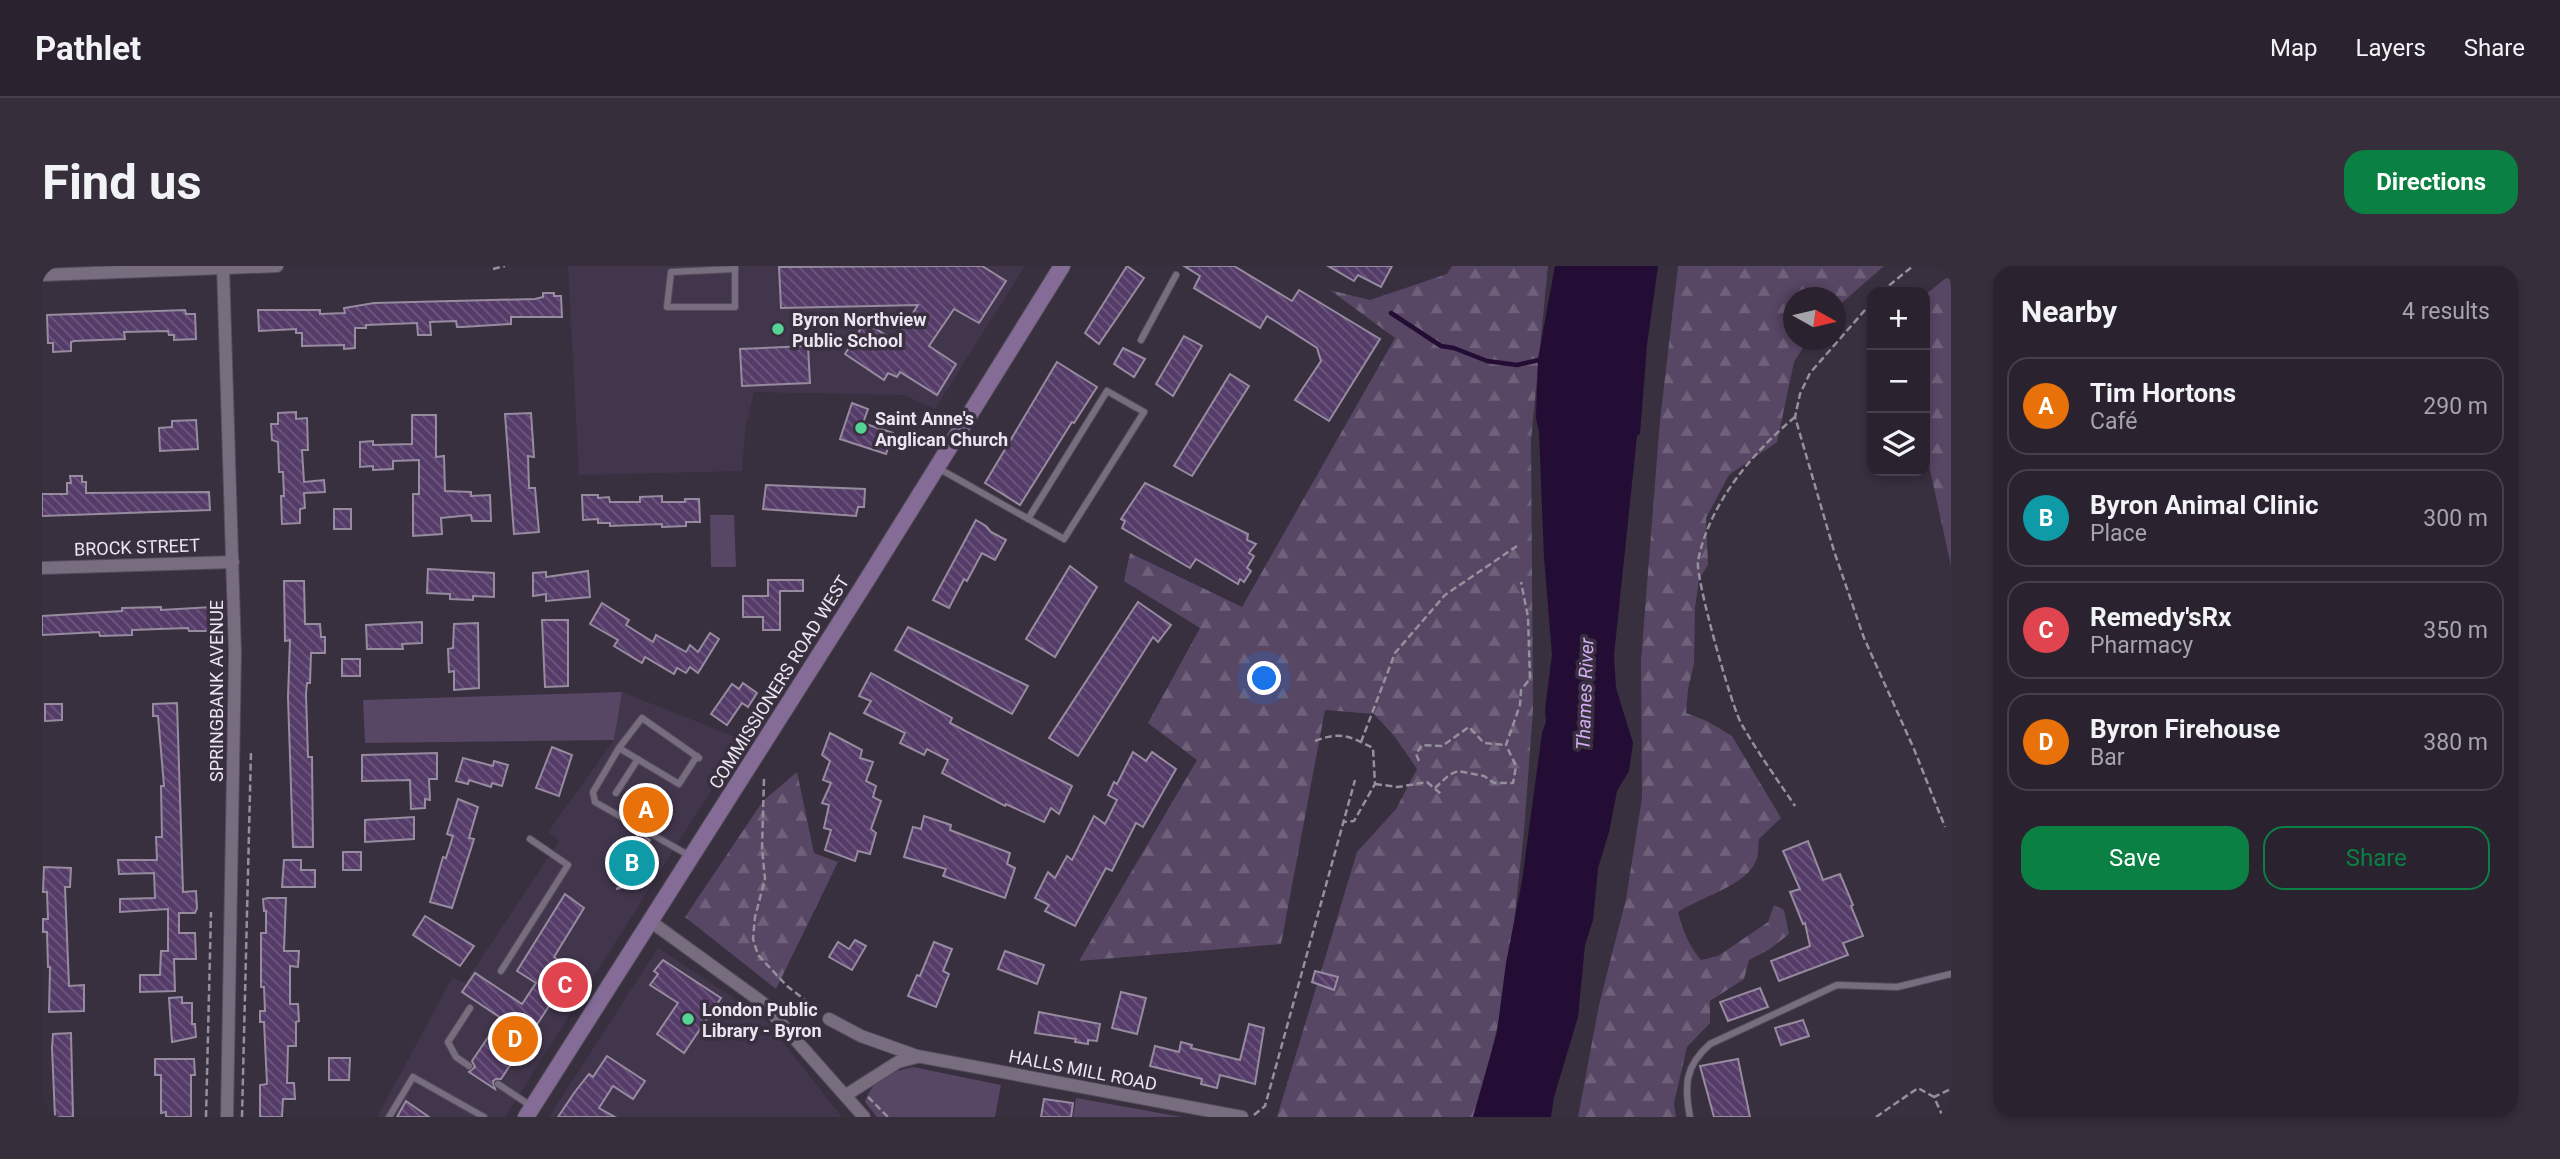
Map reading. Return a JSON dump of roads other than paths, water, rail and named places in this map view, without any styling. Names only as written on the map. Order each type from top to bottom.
[{"type":"main road","name":"COMMISSIONERS ROAD WEST","points":[[529,1112],[1062,266]]},
{"type":"street","points":[[42,275],[277,266]]},
{"type":"street","name":"SPRINGBANK AVENUE","points":[[223,267],[235,653],[227,1117]]},
{"type":"street","name":"BROCK STREET","points":[[42,568],[233,562]]},
{"type":"street","points":[[650,922],[762,1003],[852,1091],[864,1117]]},
{"type":"street","name":"HALLS MILL ROAD","points":[[829,1019],[861,1036],[917,1056],[1242,1117]]},
{"type":"street","points":[[852,1091],[898,1062],[917,1056]]},
{"type":"lane","points":[[735,268],[735,307],[667,307],[671,272],[735,268]]},
{"type":"lane","points":[[1141,341],[1177,275]]},
{"type":"lane","points":[[936,467],[1028,519],[1064,539],[1144,412],[1107,391],[1028,519]]},
{"type":"lane","points":[[619,748],[679,784],[698,757],[643,718],[619,748],[593,792],[595,802],[691,858]]},
{"type":"lane","points":[[616,793],[638,759]]},
{"type":"lane","points":[[501,971],[568,865],[530,839]]},
{"type":"lane","points":[[1690,1117],[1687,1102],[1688,1073],[1695,1057],[1710,1044],[1837,985],[1897,988],[1951,974]]},
{"type":"lane","points":[[469,1066],[456,1057],[448,1042],[470,1008]]},
{"type":"lane","points":[[389,1117],[413,1077],[484,1117]]},
{"type":"lane","points":[[498,1084],[529,1112]]},
{"type":"water","name":"Thames River","points":[[1555,266],[1658,266],[1614,655],[1616,688],[1633,743],[1629,771],[1617,791],[1598,868],[1593,920],[1585,945],[1578,1017],[1554,1097],[1551,1117],[1473,1117],[1497,1032],[1506,963],[1522,881],[1542,733],[1546,722],[1545,709],[1552,655],[1536,418],[1538,359]]},
{"type":"waterway","points":[[1391,313],[1441,346],[1454,348],[1487,361],[1517,365],[1543,359]]},
{"type":"place","name":"Byron Northview Public School","points":[[778,329]]},
{"type":"place","name":"Saint Anne's Anglican Church","points":[[861,428]]},
{"type":"place","name":"Tim Hortons","points":[[646,810]]},
{"type":"place","name":"Byron Animal Clinic","points":[[632,863]]},
{"type":"place","name":"Remedy'sRx","points":[[565,985]]},
{"type":"place","name":"London Public Library - Byron","points":[[688,1019]]},
{"type":"place","name":"Byron Firehouse","points":[[515,1039]]}]
